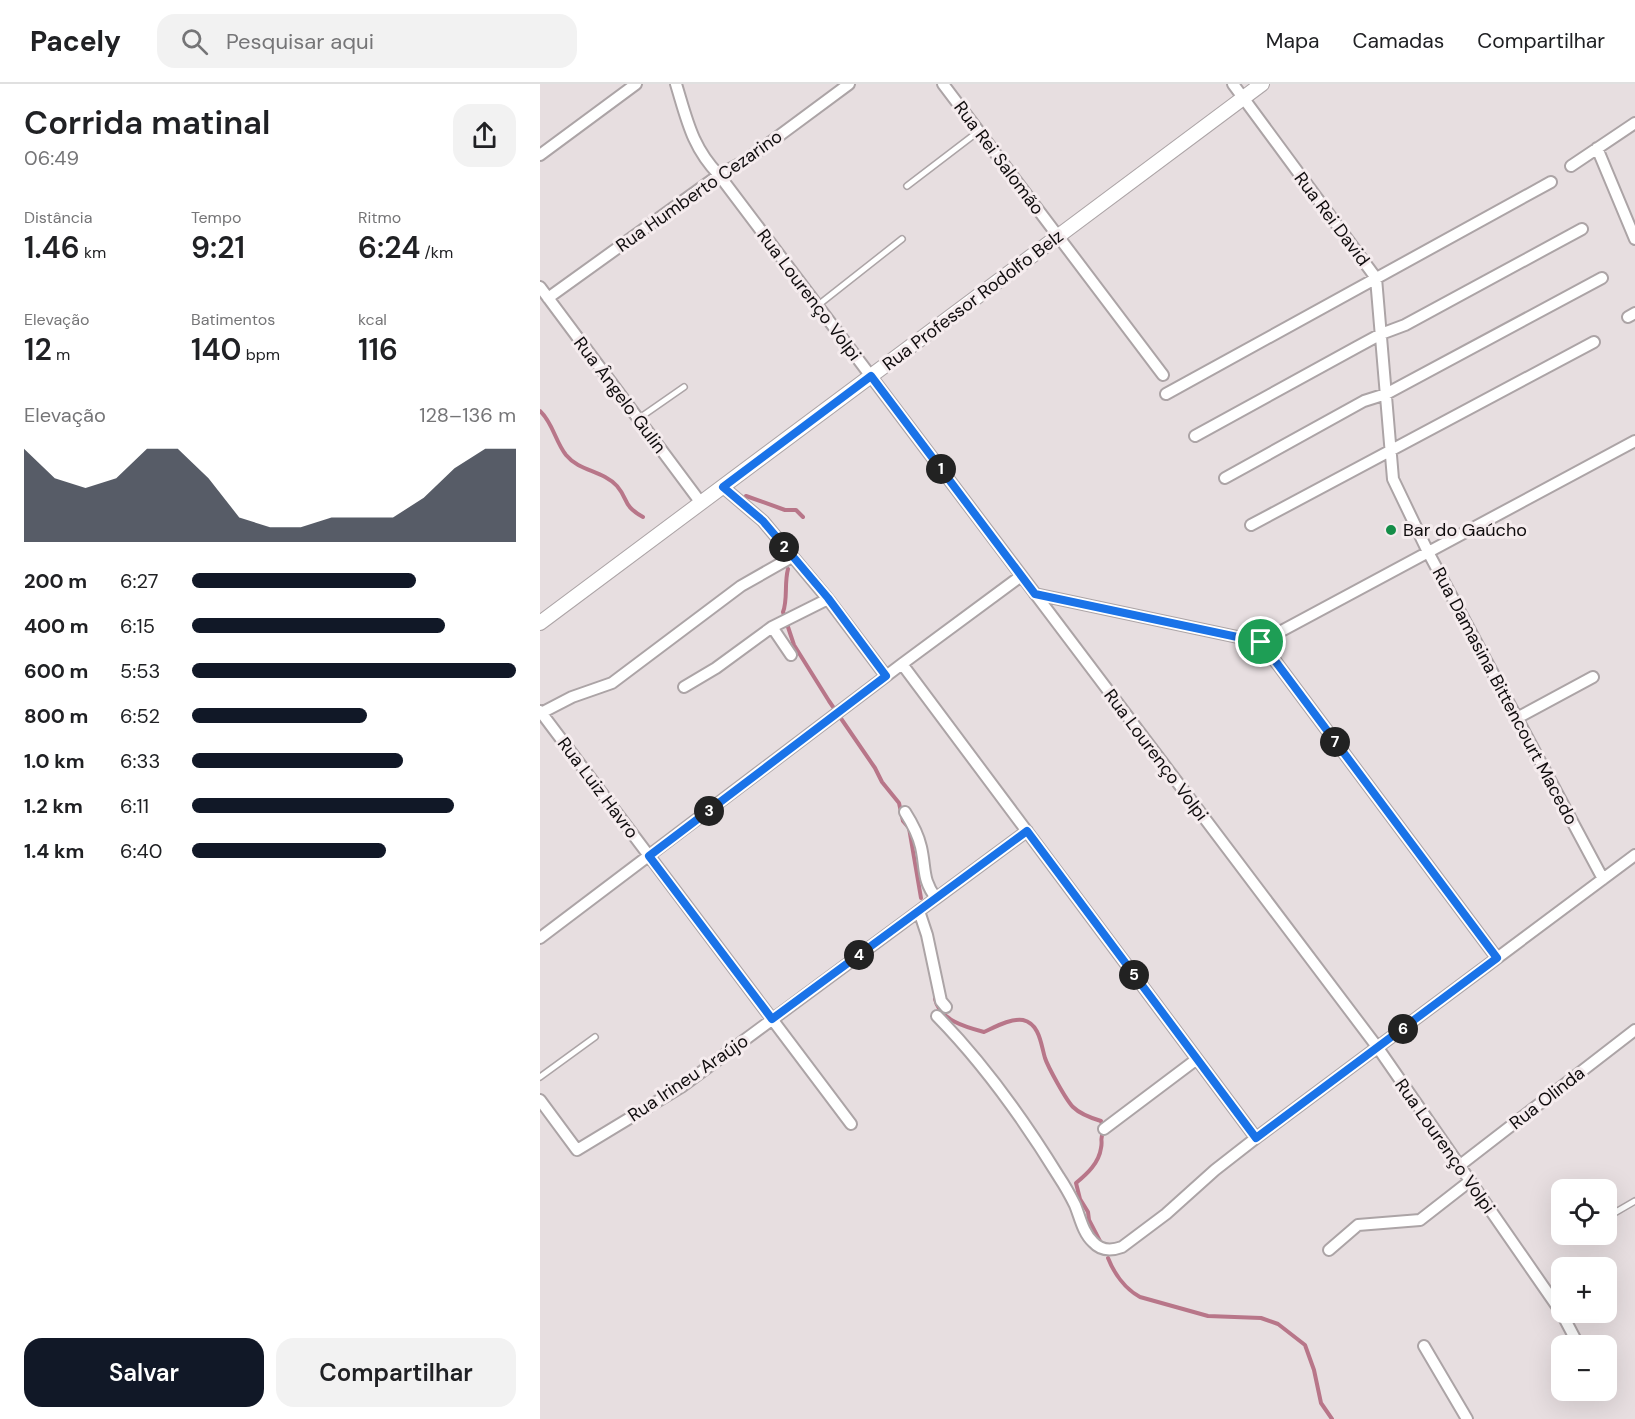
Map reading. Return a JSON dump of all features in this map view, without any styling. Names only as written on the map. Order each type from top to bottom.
[{"type":"street","points":[[542,149],[636,84]]},
{"type":"street","name":"Rua Lourenço Volpi","points":[[676,84],[701,154],[1378,1048],[1561,1312],[1573,1335]]},
{"type":"street","name":"Rua Humberto Cezarino","points":[[548,298],[719,175],[745,161],[849,84]]},
{"type":"street","name":"Rua Rei Salomão","points":[[943,84],[1163,375]]},
{"type":"street","name":"Rua Rei David","points":[[1233,84],[1376,278],[1393,479]]},
{"type":"street","name":"Rua Professor Rodolfo Belz","points":[[540,623],[1262,84]]},
{"type":"street","points":[[1571,166],[1635,123]]},
{"type":"street","points":[[1597,148],[1635,239]]},
{"type":"street","points":[[1166,394],[1551,182]]},
{"type":"street","points":[[1195,436],[1381,334],[1405,325],[1582,229]]},
{"type":"street","points":[[1225,478],[1364,401],[1386,394],[1602,278]]},
{"type":"street","name":"Rua Ângelo Gulin","points":[[540,287],[701,503]]},
{"type":"street","points":[[1251,525],[1594,342]]},
{"type":"street","points":[[1035,594],[1261,642],[1634,444]]},
{"type":"street","name":"Rua Damasina Bittencourt Macedo","points":[[1393,479],[1428,552],[1603,879]]},
{"type":"street","points":[[723,487],[763,521],[792,557],[801,564],[886,676]]},
{"type":"street","points":[[541,712],[612,683],[741,586],[792,557]]},
{"type":"street","points":[[540,938],[1021,576]]},
{"type":"street","points":[[684,687],[716,668],[772,627],[828,598]]},
{"type":"street","points":[[772,627],[791,655]]},
{"type":"street","points":[[1261,642],[1497,958]]},
{"type":"street","points":[[902,664],[1256,1138]]},
{"type":"street","points":[[1517,718],[1593,676]]},
{"type":"street","name":"Rua Luiz Havro","points":[[541,712],[851,1124]]},
{"type":"street","points":[[905,812],[913,825],[921,847],[926,882],[936,898]]},
{"type":"street","name":"Rua Irineu Araújo","points":[[540,1100],[577,1150],[681,1087],[1027,831]]},
{"type":"street","points":[[937,1016],[960,1040],[999,1090],[1060,1179],[1074,1204],[1086,1235],[1098,1247],[1114,1250],[1122,1247],[1166,1214],[1215,1170],[1256,1138],[1635,855]]},
{"type":"street","points":[[919,911],[927,935],[941,1001],[946,1007]]},
{"type":"street","name":"Rua Olinda","points":[[1459,1166],[1635,1030]]},
{"type":"street","points":[[1104,1129],[1197,1059]]},
{"type":"street","points":[[1329,1250],[1358,1225],[1420,1220],[1470,1181]]},
{"type":"street","points":[[1424,1346],[1467,1419]]},
{"type":"lane","points":[[907,186],[979,131]]},
{"type":"lane","points":[[818,306],[902,239]]},
{"type":"lane","points":[[638,419],[684,387]]},
{"type":"lane","points":[[540,1077],[595,1037]]},
{"type":"lane","points":[[1617,1211],[1635,1201]]},
{"type":"waterway","points":[[540,411],[548,421],[566,455],[578,465],[611,481],[621,491],[629,506],[643,517]]},
{"type":"waterway","points":[[746,496],[785,510],[796,510],[803,517]]},
{"type":"waterway","points":[[788,569],[783,612],[794,645],[882,782],[899,803],[903,821],[909,828],[921,898]]},
{"type":"waterway","points":[[935,999],[942,1012],[954,1022],[984,1032],[1013,1020],[1029,1022],[1036,1030],[1045,1058],[1070,1103],[1082,1114],[1101,1121],[1104,1130],[1098,1159],[1076,1183],[1080,1199],[1102,1245]]},
{"type":"waterway","points":[[1108,1258],[1121,1280],[1140,1297],[1208,1316],[1261,1318],[1278,1324],[1305,1345],[1314,1370],[1321,1403],[1332,1419]]},
{"type":"place","name":"Bar do Gaúcho","points":[[1391,530]]},
{"type":"route","points":[[871,376],[1035,594],[1261,642],[1497,958],[1256,1138],[1027,831],[772,1019],[649,856],[886,676],[801,564],[792,557],[757,514],[723,487],[871,376]]}]
